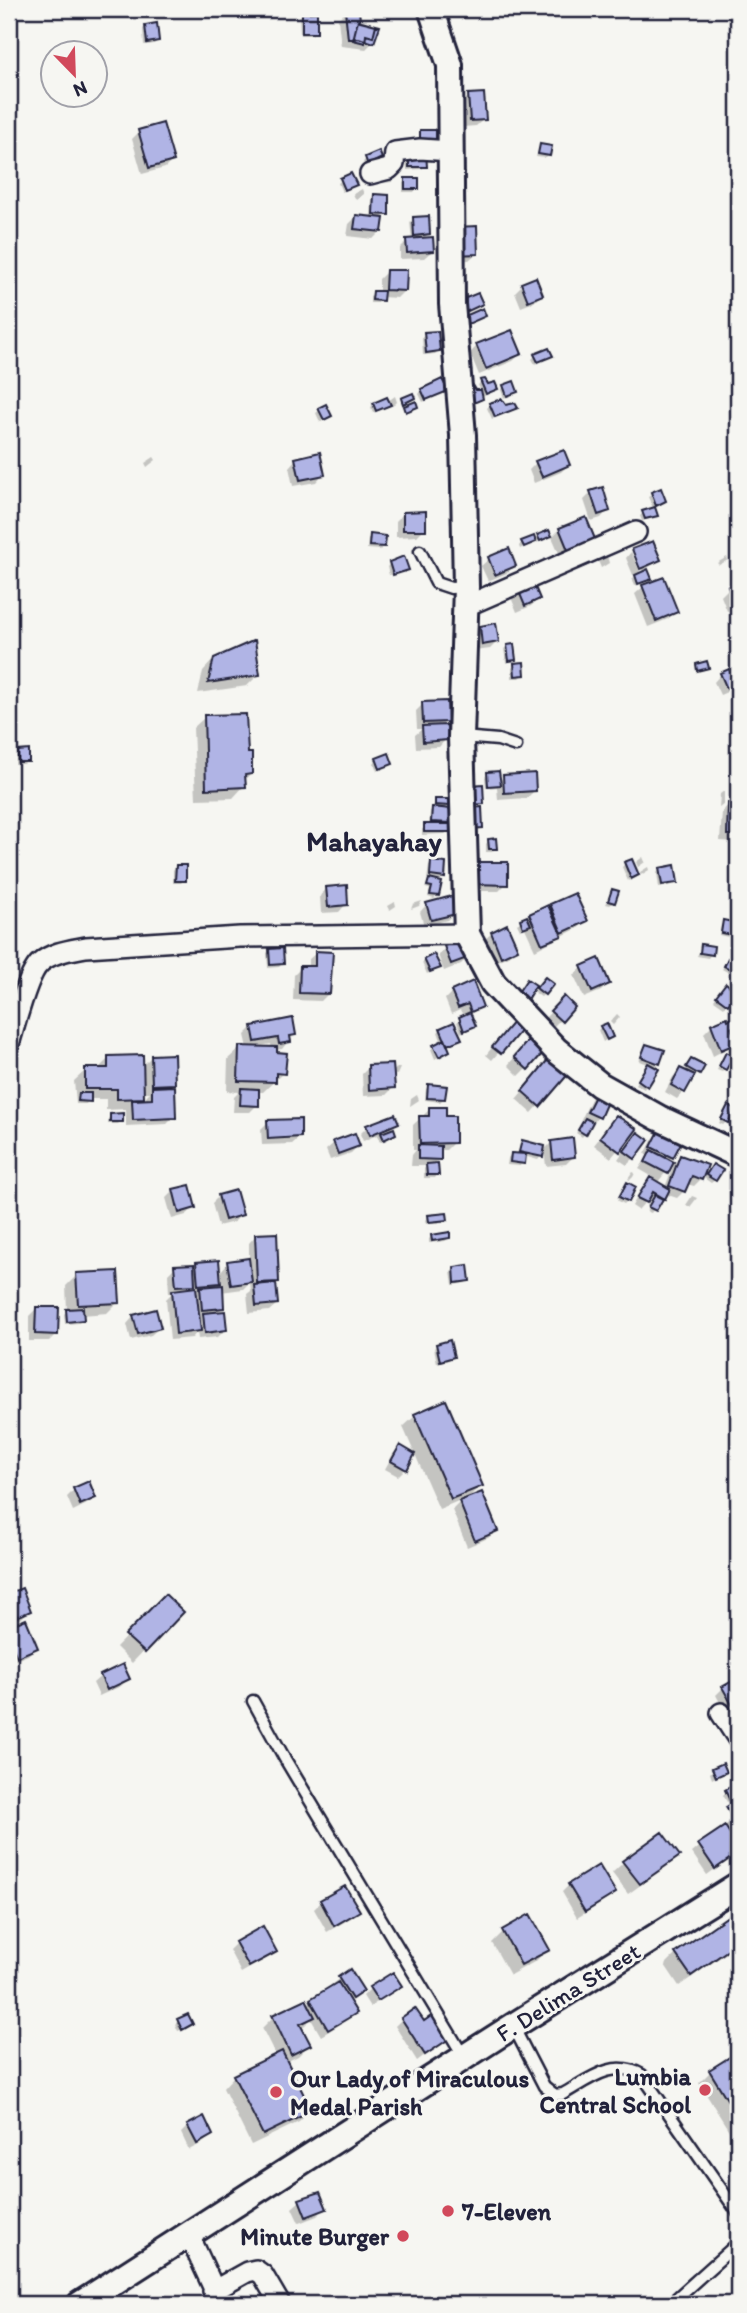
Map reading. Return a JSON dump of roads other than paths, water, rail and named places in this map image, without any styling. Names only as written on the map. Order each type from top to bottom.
[{"type":"street","points":[[431,9],[450,65],[452,304],[463,435],[466,597],[461,737],[467,934],[493,983],[556,1050],[600,1085],[659,1118],[738,1155]]},
{"type":"street","points":[[370,174],[389,169],[394,164],[395,152],[420,149],[451,151]]},
{"type":"street","points":[[466,597],[636,532]]},
{"type":"street","points":[[9,1044],[32,974],[40,963],[56,954],[71,950],[240,937],[467,934]]},
{"type":"street","points":[[721,1713],[738,1739]]},
{"type":"street","name":"F. Delima Street","points":[[80,2304],[738,1885]]},
{"type":"street","points":[[188,2233],[217,2298],[247,2272],[256,2270],[263,2275],[280,2304]]},
{"type":"lane","points":[[420,551],[436,583],[452,588],[466,597]]},
{"type":"lane","points":[[461,737],[498,740],[516,746]]},
{"type":"lane","points":[[253,1701],[464,2058]]},
{"type":"lane","points":[[513,2026],[544,2086],[555,2095],[563,2094],[608,2069],[624,2068],[642,2075],[738,2213]]},
{"type":"lane","points":[[670,2304],[738,2243]]},
{"type":"place","name":"Lumbia Central School","points":[[705,2090]]},
{"type":"place","name":"Our Lady of Miraculous Medal Parish","points":[[276,2092]]},
{"type":"place","name":"7-Eleven","points":[[448,2211]]},
{"type":"place","name":"Minute Burger","points":[[403,2236]]},
{"type":"district","name":"Mahayahay","points":[[374,841]]}]
